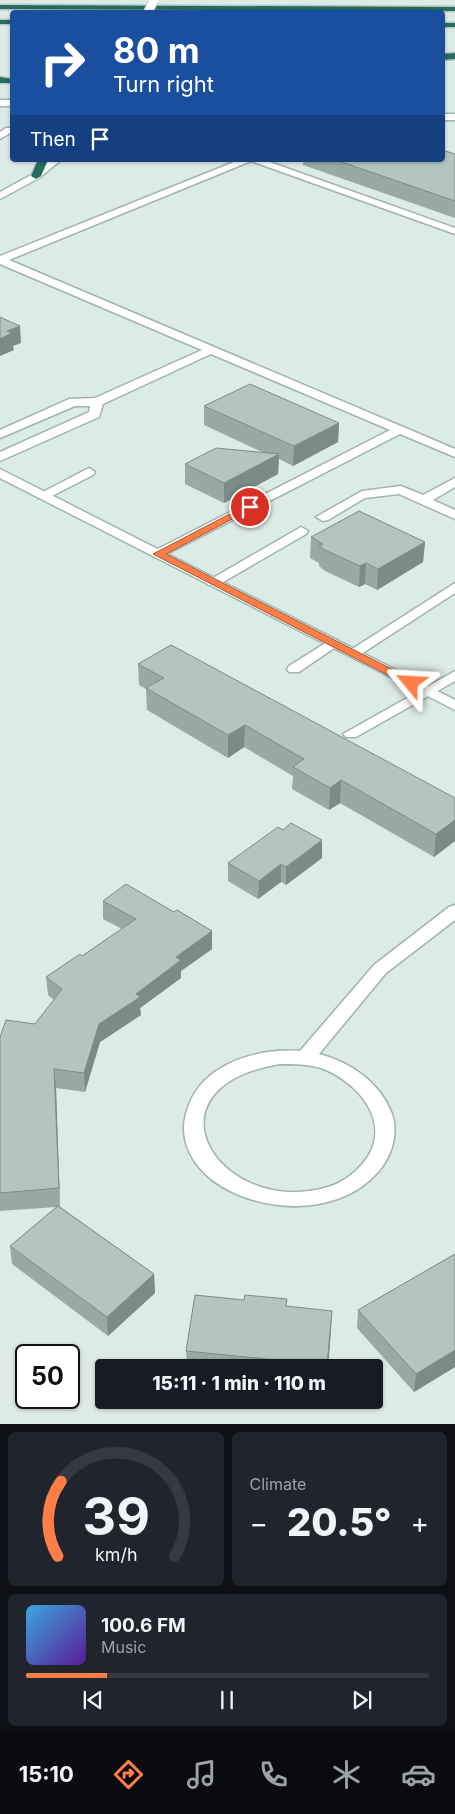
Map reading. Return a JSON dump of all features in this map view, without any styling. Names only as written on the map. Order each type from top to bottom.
[{"type":"highway","points":[[0,7],[455,9]]},
{"type":"highway","points":[[36,176],[42,162]]},
{"type":"main road","points":[[0,129],[9,130],[0,136]]},
{"type":"main road","points":[[0,196],[36,176],[54,162]]},
{"type":"main road","points":[[0,260],[242,162]]},
{"type":"main road","points":[[261,162],[455,231]]},
{"type":"main road","points":[[0,260],[455,453]]},
{"type":"main road","points":[[0,434],[73,402],[97,402],[210,350]]},
{"type":"main road","points":[[0,457],[95,414],[97,402]]},
{"type":"main road","points":[[158,554],[399,430]]},
{"type":"main road","points":[[43,495],[89,472]]},
{"type":"main road","points":[[0,473],[455,706]]},
{"type":"main road","points":[[424,500],[455,482]]},
{"type":"main road","points":[[323,517],[362,495],[401,490],[455,515]]},
{"type":"main road","points":[[213,582],[301,531]]},
{"type":"main road","points":[[353,653],[455,587]]},
{"type":"main road","points":[[294,669],[332,643]]},
{"type":"main road","points":[[350,734],[455,675]]},
{"type":"main road","points":[[305,1058],[380,969],[455,911]]},
{"type":"main road","points":[[280,1057],[305,1058],[328,1063],[348,1073],[366,1086],[378,1102],[385,1120],[384,1139],[378,1157],[366,1174],[347,1187],[324,1196],[299,1200],[273,1199],[249,1192],[227,1182],[210,1166],[198,1149],[194,1131],[195,1112],[203,1095],[217,1080],[235,1068],[256,1060],[280,1057]]},
{"type":"building","points":[[445,151],[455,154],[455,201],[342,162],[445,162]]},
{"type":"building","points":[[0,317],[20,326],[7,331],[12,333],[0,339]]},
{"type":"building","points":[[250,384],[339,423],[294,446],[204,406]]},
{"type":"building","points":[[216,448],[279,454],[224,483],[185,464]]},
{"type":"building","points":[[359,511],[425,542],[378,569],[366,563],[360,566],[325,550],[319,546],[323,544],[311,537]]},
{"type":"building","points":[[171,645],[455,798],[455,820],[436,834],[341,780],[330,788],[293,767],[304,759],[245,725],[228,735],[146,688],[164,678],[138,664]]},
{"type":"building","points":[[291,823],[322,840],[286,867],[281,864],[259,881],[228,863],[278,827],[283,830]]},
{"type":"building","points":[[126,884],[174,912],[177,910],[212,931],[176,957],[181,960],[136,994],[140,997],[99,1024],[84,1073],[54,1069],[59,1188],[0,1193],[0,1037],[6,1020],[35,1024],[62,989],[46,977],[80,954],[82,956],[136,919],[103,901]]},
{"type":"building","points":[[58,1206],[154,1274],[107,1317],[10,1246]]},
{"type":"building","points":[[455,1254],[455,1350],[416,1374],[358,1310]]},
{"type":"building","points":[[195,1295],[244,1300],[245,1295],[287,1299],[286,1306],[332,1311],[328,1359],[267,1359],[186,1351]]},
{"type":"route","points":[[250,507],[158,554],[411,683]]}]
